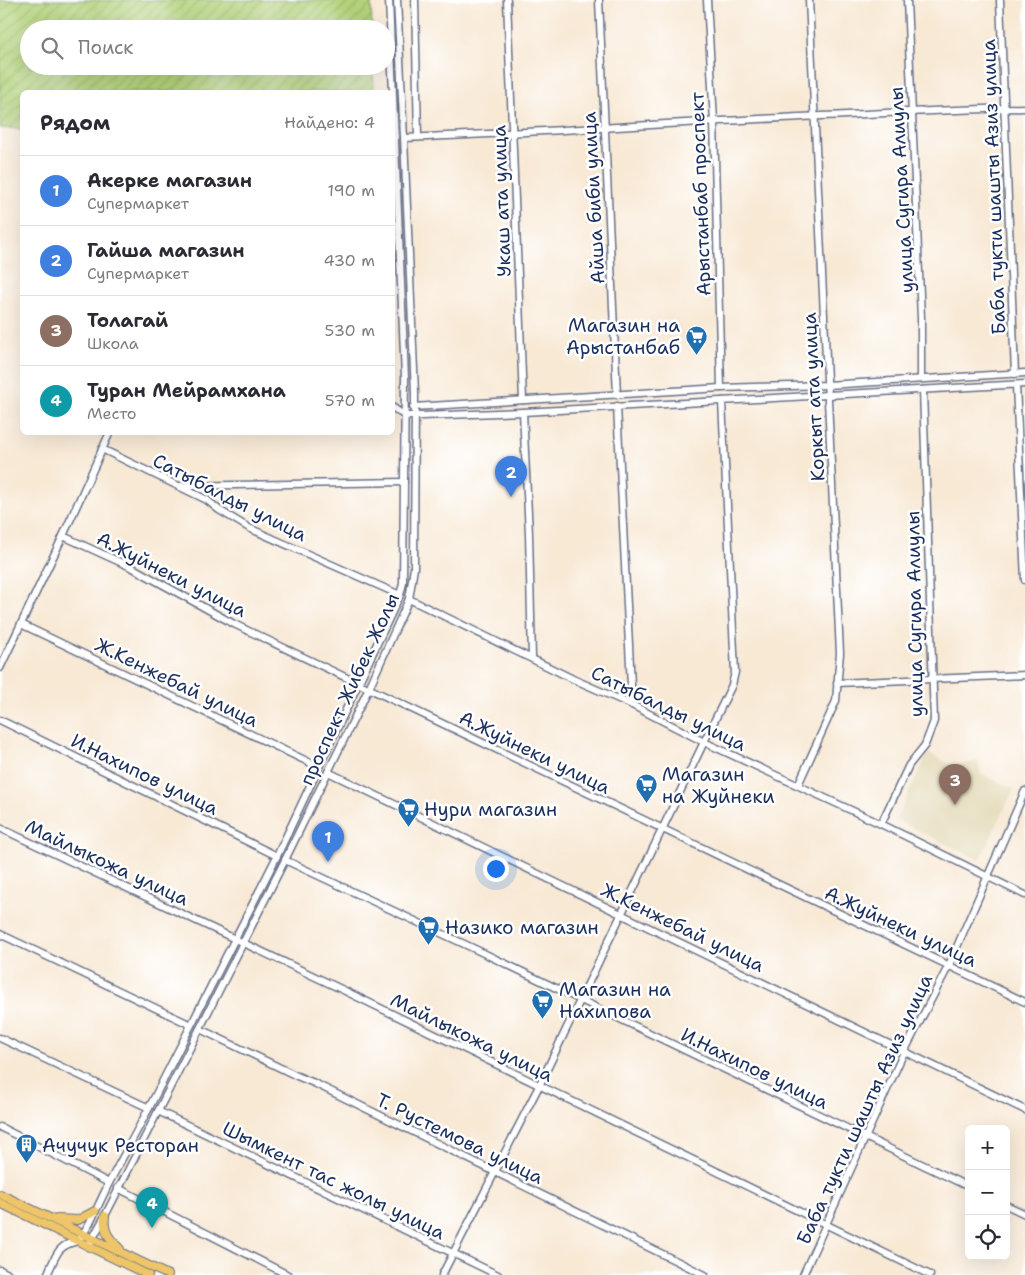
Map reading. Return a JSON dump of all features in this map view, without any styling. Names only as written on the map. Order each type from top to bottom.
[{"type":"main road","points":[[0,1194],[50,1218],[80,1237],[88,1246],[168,1275]]},
{"type":"main road","points":[[0,1203],[80,1237],[93,1238],[127,1255]]},
{"type":"main road","points":[[50,1218],[78,1220],[95,1211]]},
{"type":"main road","points":[[105,1216],[104,1225],[107,1235],[148,1275]]},
{"type":"street","name":"проспект Жибек Жолы","points":[[389,0],[390,20]]},
{"type":"street","name":"проспект Жибек Жолы","points":[[88,1246],[105,1216],[285,860],[410,599],[414,568],[415,407],[404,138],[396,0]]},
{"type":"street","points":[[416,0],[418,137]]},
{"type":"street","name":"Укаш ата улица","points":[[507,0],[523,400]]},
{"type":"street","name":"Айша биби улица","points":[[599,0],[617,395]]},
{"type":"street","name":"Арыстанбаб проспект","points":[[708,0],[714,121],[721,388]]},
{"type":"street","name":"Коркыт ата улица","points":[[798,785],[836,701],[840,653],[809,0]]},
{"type":"street","name":"улица Сугира Алиулы","points":[[907,0],[921,318],[921,379]]},
{"type":"street","name":"Баба тукти шашты Азиз улица","points":[[1000,0],[1016,374]]},
{"type":"street","name":"проспект Жибек Жолы","points":[[391,75],[392,90]]},
{"type":"street","points":[[404,138],[513,134],[605,126],[1025,108]]},
{"type":"street","name":"проспект Жибек Жолы","points":[[80,1237],[149,1108],[276,856],[360,684],[400,596],[403,582],[405,407],[402,302],[395,178]]},
{"type":"street","points":[[395,302],[402,302]]},
{"type":"street","points":[[395,407],[1025,373]]},
{"type":"street","points":[[395,408],[405,416],[523,412],[1025,384]]},
{"type":"street","points":[[1016,385],[1025,580]]},
{"type":"street","name":"улица Сугира Алиулы","points":[[881,824],[909,765],[926,744],[934,721],[923,390]]},
{"type":"street","points":[[442,1275],[539,1086],[732,685],[736,672],[722,401]]},
{"type":"street","points":[[617,406],[632,705]]},
{"type":"street","points":[[523,412],[529,534],[532,658]]},
{"type":"street","points":[[0,668],[108,435]]},
{"type":"street","name":"Сатыбалды улица","points":[[102,448],[207,500],[219,510],[250,528],[400,596]]},
{"type":"street","points":[[179,486],[404,482]]},
{"type":"street","name":"А.Жуйнеки улица","points":[[63,536],[133,568],[234,624],[1025,1002]]},
{"type":"street","name":"Сатыбалды улица","points":[[410,599],[573,679],[632,705],[704,742],[881,824],[1025,895]]},
{"type":"street","name":"Ж.Кенжебай улица","points":[[21,624],[319,767]]},
{"type":"street","points":[[837,684],[1025,676]]},
{"type":"street","name":"И.Нахипов улица","points":[[0,720],[276,856]]},
{"type":"street","name":"Ж.Кенжебай улица","points":[[328,772],[1025,1110]]},
{"type":"street","name":"Баба тукти шашты Азиз улица","points":[[803,1275],[904,1052],[949,965],[1025,791]]},
{"type":"street","name":"Майлыкожа улица","points":[[0,828],[242,942],[930,1275]]},
{"type":"street","name":"И.Нахипов улица","points":[[285,860],[477,950],[579,1001],[965,1185]]},
{"type":"street","points":[[0,934],[191,1025]]},
{"type":"street","name":"Т. Рустемова улица","points":[[200,1029],[705,1275]]},
{"type":"street","points":[[0,1038],[149,1108]]},
{"type":"street","name":"Шымкент тас жолы улица","points":[[158,1111],[498,1275]]},
{"type":"street","points":[[0,1127],[109,1183]]},
{"type":"street","points":[[118,1188],[288,1275]]},
{"type":"street","points":[[1010,1207],[1025,1214]]},
{"type":"street","points":[[47,1275],[60,1248],[80,1237]]},
{"type":"street","points":[[0,1270],[10,1275]]},
{"type":"shaded area","points":[[928,753],[954,766],[978,761],[981,774],[1014,789],[980,860],[896,820]]},
{"type":"green space","points":[[0,0],[371,0],[372,20],[20,20],[20,75],[373,75],[374,90],[20,90],[20,129],[0,128]]},
{"type":"place","name":"Магазин на Арыстанбаб","points":[[696,355]]},
{"type":"place","name":"Гайша магазин","points":[[511,497]]},
{"type":"place","name":"Магазин на Жуйнеки","points":[[646,804]]},
{"type":"place","name":"Толагай","points":[[955,805]]},
{"type":"place","name":"Нури магазин","points":[[408,828]]},
{"type":"place","name":"Акерке магазин","points":[[328,862]]},
{"type":"place","name":"Назико магазин","points":[[429,946]]},
{"type":"place","name":"Магазин на Нахипова","points":[[543,1019]]},
{"type":"place","name":"Ачучук Ресторан","points":[[26,1164]]},
{"type":"place","name":"Туран Мейрамхана","points":[[152,1228]]}]
